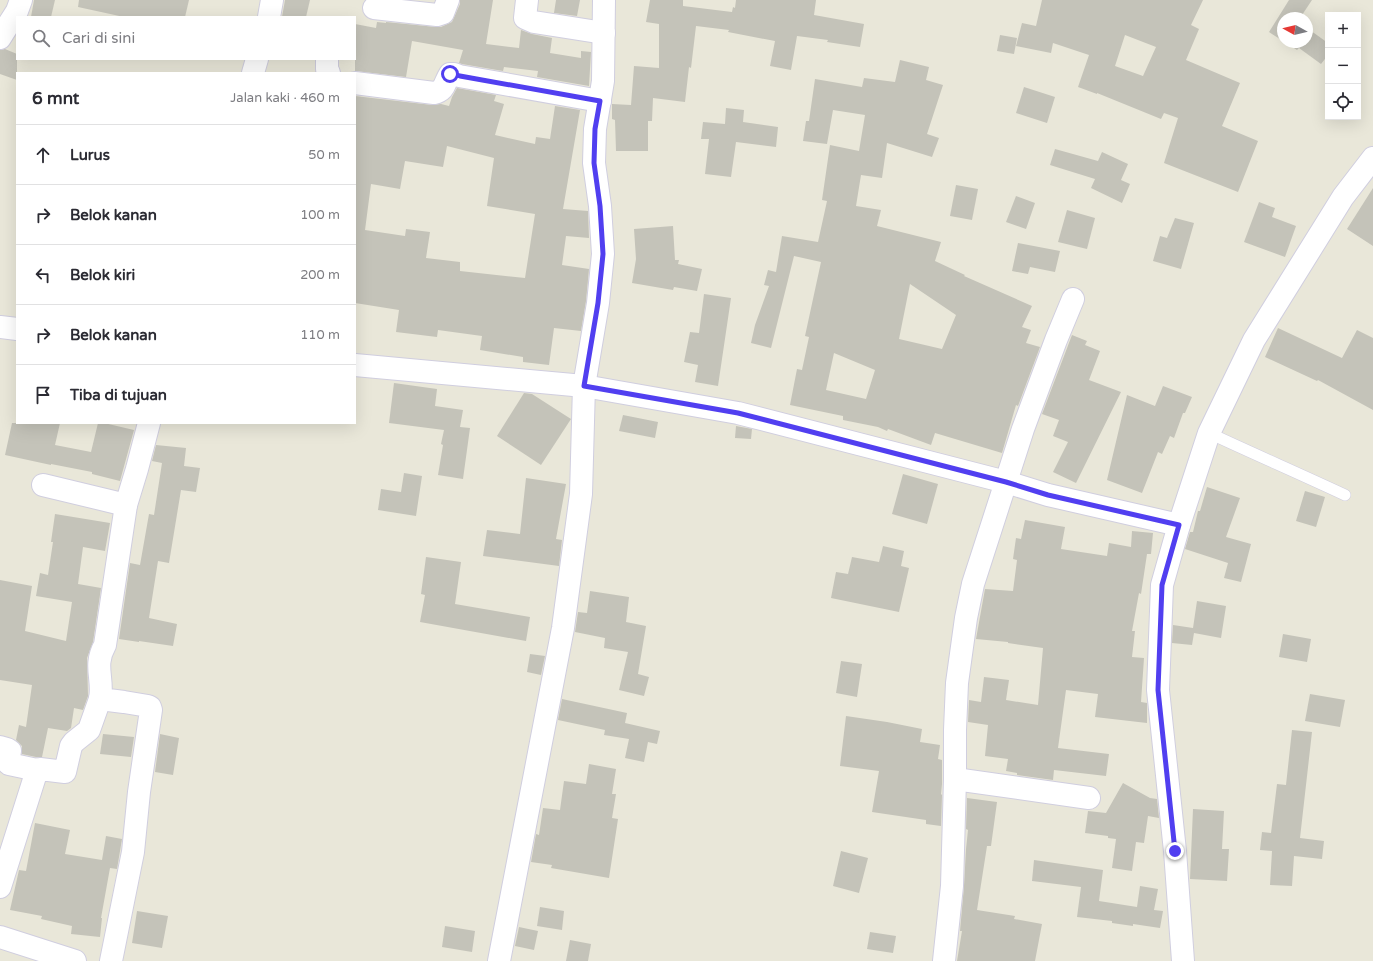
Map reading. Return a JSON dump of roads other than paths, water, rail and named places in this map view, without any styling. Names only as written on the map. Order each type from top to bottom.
[{"type":"street","points":[[0,38],[22,0]]},
{"type":"street","points":[[270,16],[272,0]]},
{"type":"street","points":[[374,8],[437,15],[443,13],[448,0]]},
{"type":"street","points":[[527,0],[525,18],[527,20],[604,33]]},
{"type":"street","points":[[500,961],[563,628],[581,494],[584,386],[598,303],[603,254],[600,206],[594,163],[595,129],[603,81],[604,0]]},
{"type":"street","points":[[253,72],[257,60]]},
{"type":"street","points":[[327,60],[328,72]]},
{"type":"street","points":[[356,83],[434,93],[440,92],[450,74],[454,74],[600,101]]},
{"type":"street","points":[[1183,961],[1175,851],[1158,690],[1162,585],[1179,525],[1209,433],[1254,340],[1343,197],[1373,158]]},
{"type":"street","points":[[944,961],[952,886],[957,683],[966,618],[973,584],[1026,421],[1073,299]]},
{"type":"street","points":[[0,326],[16,329]]},
{"type":"street","points":[[356,366],[584,386],[738,413],[1006,482],[1048,495],[1179,525]]},
{"type":"street","points":[[0,747],[7,748],[10,751],[9,764],[37,770],[40,769],[65,772],[74,742],[89,730],[100,700],[101,688],[98,675],[98,660],[105,645],[126,505],[149,424]]},
{"type":"street","points":[[43,485],[126,505]]},
{"type":"street","points":[[100,700],[148,706],[151,710],[138,792],[134,852],[111,961]]},
{"type":"street","points":[[0,887],[37,770]]},
{"type":"street","points":[[955,779],[1090,798]]},
{"type":"street","points":[[0,937],[74,961]]},
{"type":"lane","points":[[1209,433],[1345,495]]}]
